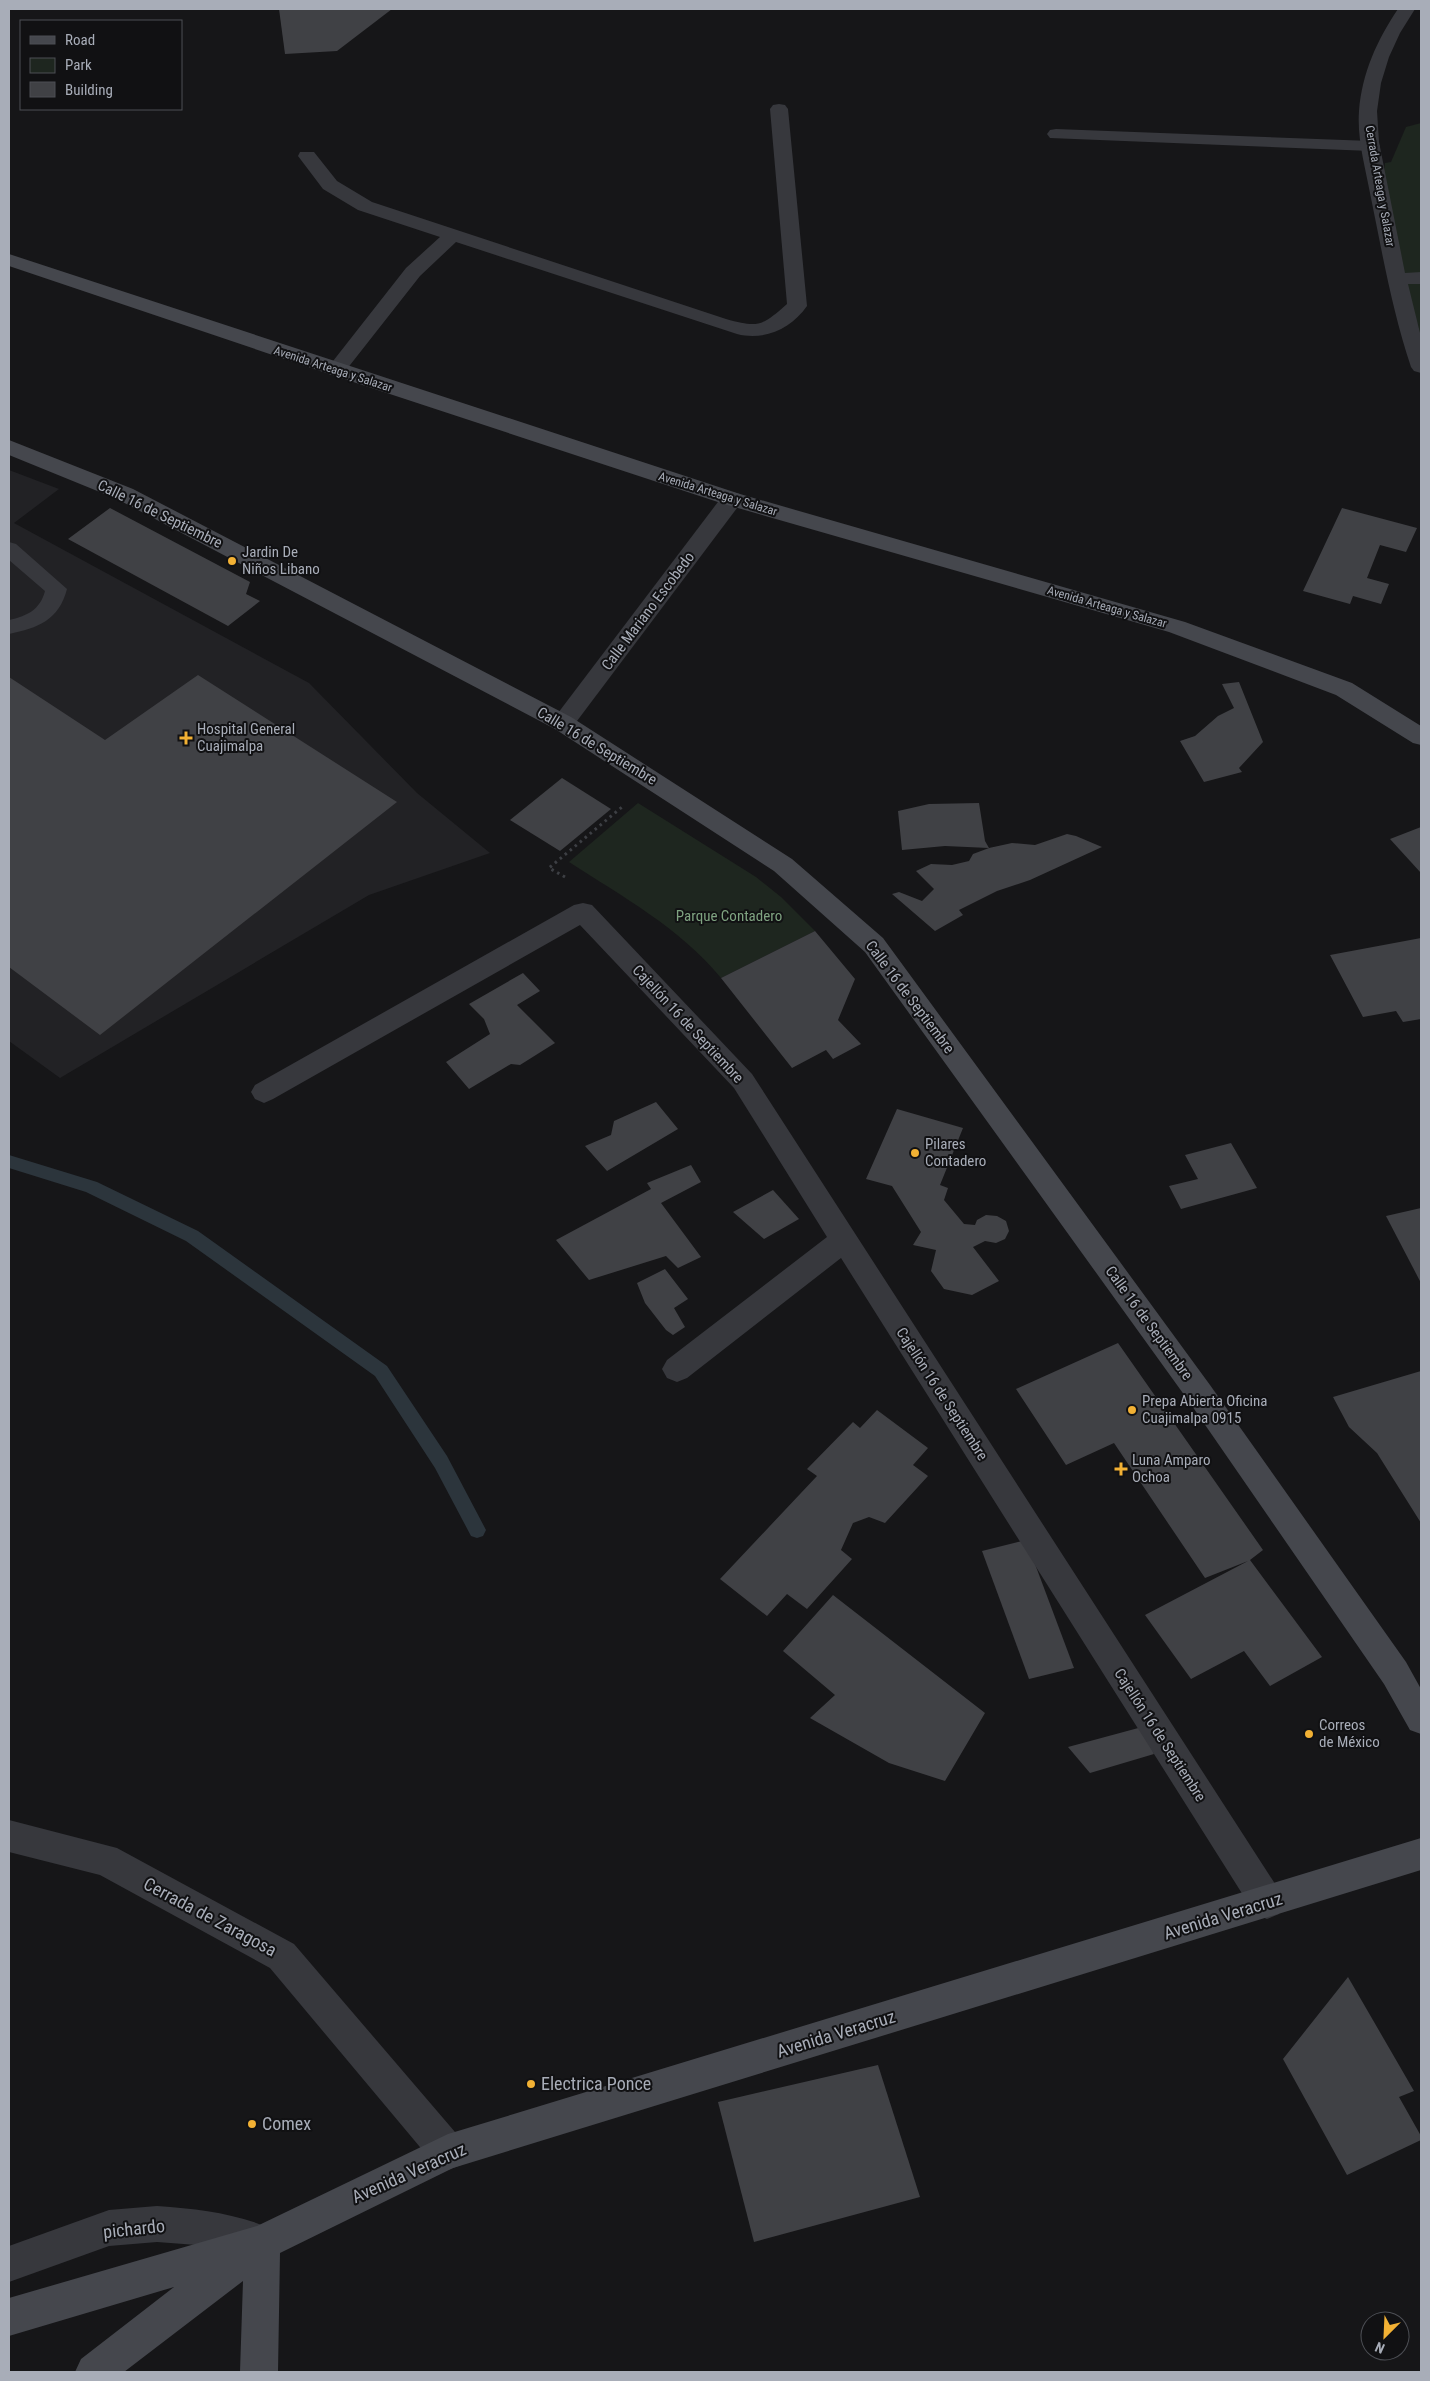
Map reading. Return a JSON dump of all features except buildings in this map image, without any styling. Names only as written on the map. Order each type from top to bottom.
[{"type":"street","name":"Cerrada Arteaga y Salazar","points":[[1406,9],[1389,33],[1376,67],[1368,112],[1371,146],[1396,279],[1409,333],[1421,368]]},
{"type":"street","points":[[307,156],[330,185],[365,206],[719,323],[744,330],[771,328],[797,306],[779,109]]},
{"type":"street","points":[[336,370],[413,272],[454,234]]},
{"type":"street","name":"Avenida Arteaga y Salazar","points":[[9,260],[336,370],[732,499],[1177,627],[1344,689],[1421,737]]},
{"type":"street","points":[[1396,279],[1421,278]]},
{"type":"street","name":"Calle 16 de Septiembre","points":[[9,447],[125,494],[563,723],[783,865],[874,945],[1200,1394],[1395,1673],[1421,1719]]},
{"type":"street","name":"Calle Mariano Escobedo","points":[[563,723],[732,499]]},
{"type":"street","name":"Cajellón 16 de Septiembre","points":[[264,1092],[583,912],[743,1081],[1267,1902]]},
{"type":"street","points":[[677,1369],[844,1240]]},
{"type":"street","name":"Cerrada de Zaragosa","points":[[9,1836],[105,1860],[282,1956],[448,2152]]},
{"type":"street","name":"Avenida Veracruz","points":[[9,2317],[262,2243],[448,2152],[1421,1854]]},
{"type":"street","name":"pichardo","points":[[9,2264],[109,2228],[157,2224],[210,2228],[262,2243]]},
{"type":"street","points":[[259,2372],[262,2243]]},
{"type":"street","name":"Avenida Veracruz","points":[[94,2372],[262,2243]]},
{"type":"lane","points":[[1056,134],[1371,146]]},
{"type":"lane","points":[[9,549],[56,589],[54,603],[41,616],[26,624],[9,627]]},
{"type":"path","points":[[563,876],[549,868],[654,781]]},
{"type":"shaded area","name":"Hospital General Cuajimalpa","points":[[9,470],[59,489],[14,523],[309,683],[417,793],[490,853],[369,895],[60,1078],[9,1041]]},
{"type":"green space","points":[[1421,123],[1421,343],[1419,341],[1418,324],[1410,322],[1382,189],[1385,163],[1391,162],[1406,127]]},
{"type":"green space","name":"Parque Contadero","points":[[638,803],[756,877],[781,897],[815,931],[721,978],[688,944],[650,914],[569,862]]},
{"type":"waterway","points":[[9,1162],[91,1187],[192,1236],[381,1371],[441,1462],[477,1530]]},
{"type":"place","name":"Jardin De Niños Libano","points":[[232,561]]},
{"type":"place","name":"Hospital General Cuajimalpa","points":[[186,738]]},
{"type":"place","name":"Pilares Contadero","points":[[915,1153]]},
{"type":"place","name":"Prepa Abierta Oficina Cuajimalpa 0915","points":[[1132,1410]]},
{"type":"place","name":"Luna Amparo Ochoa","points":[[1121,1469]]},
{"type":"place","name":"Correos de México","points":[[1309,1734]]},
{"type":"place","name":"Electrica Ponce","points":[[531,2084]]},
{"type":"place","name":"Comex","points":[[252,2124]]}]
